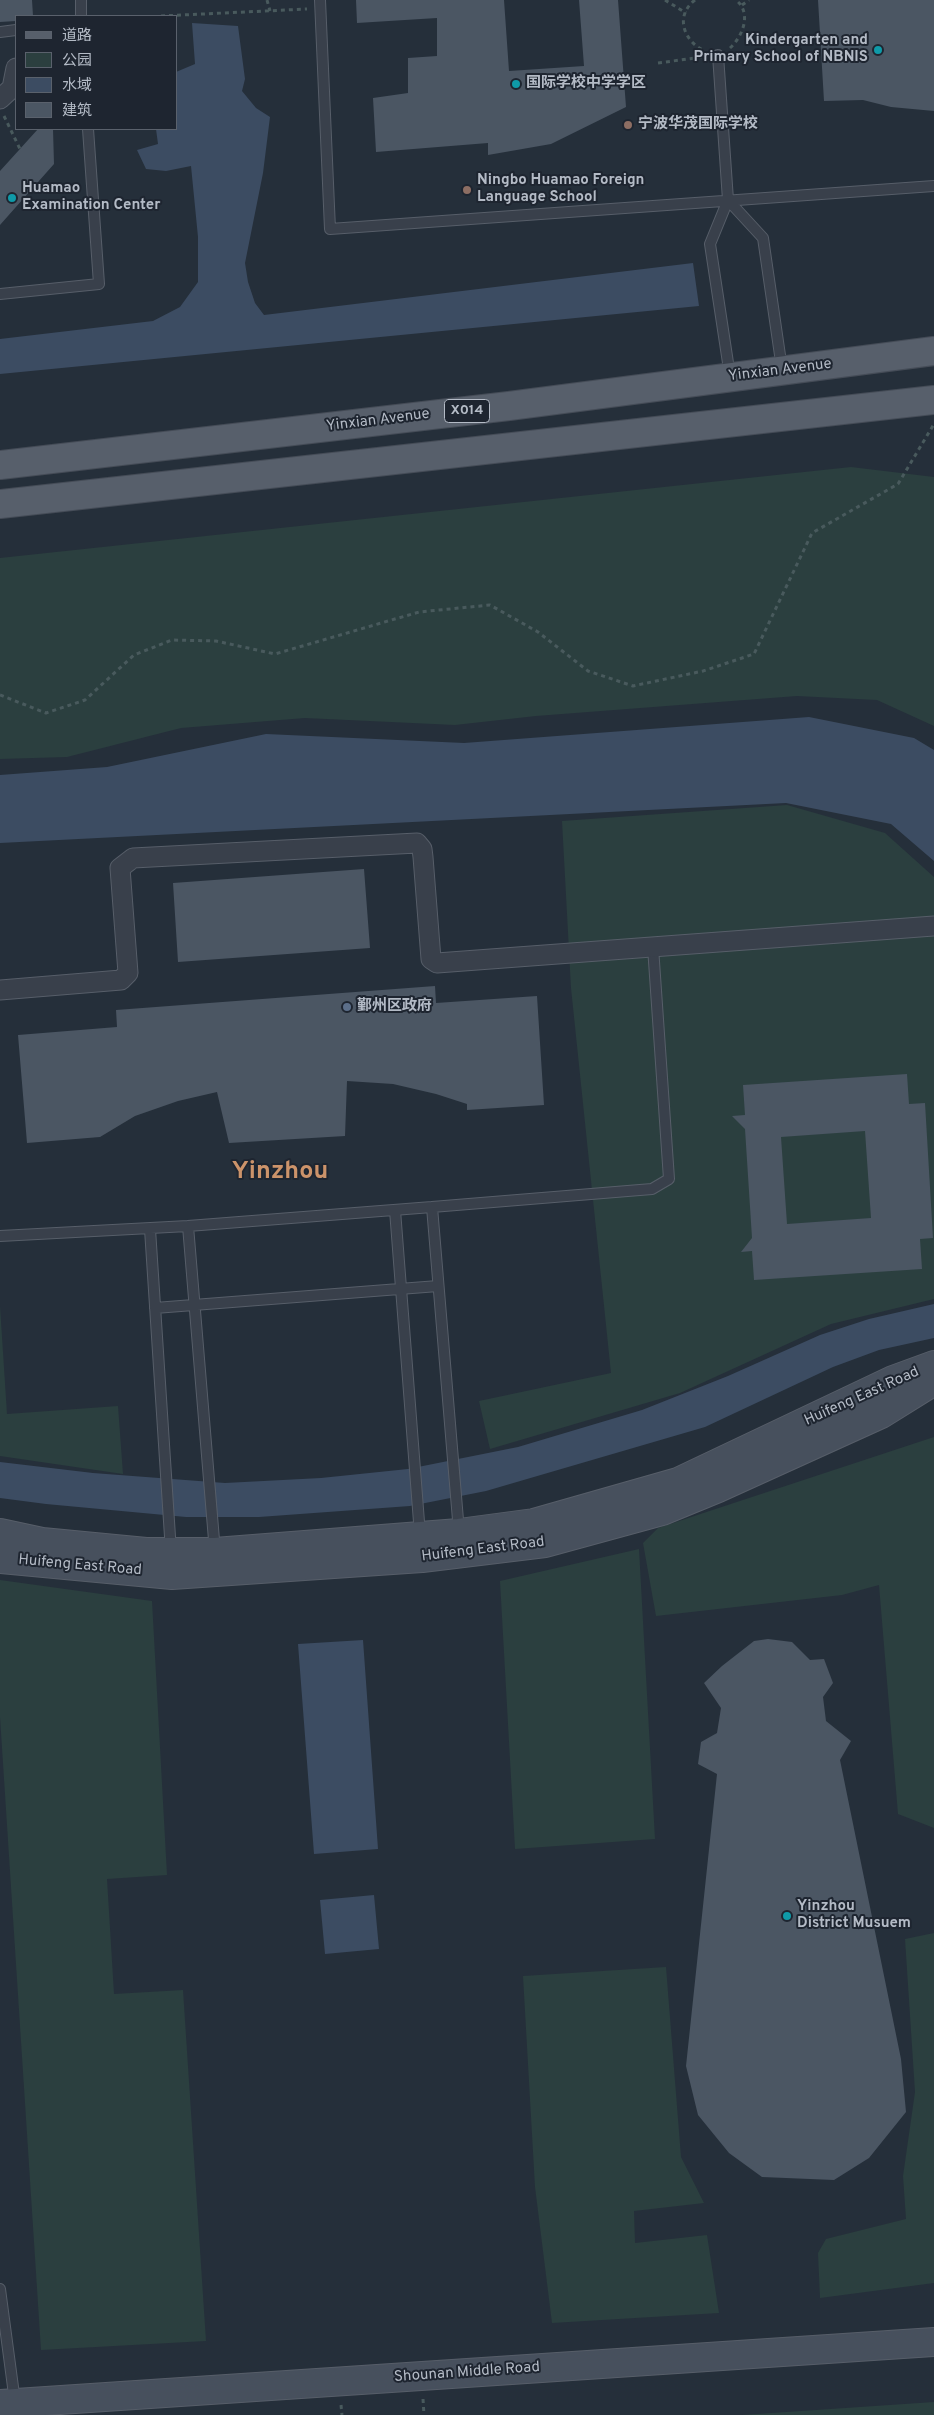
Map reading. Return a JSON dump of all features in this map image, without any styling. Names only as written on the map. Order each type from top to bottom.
[{"type":"main road","name":"Yinxian Avenue","points":[[0,465],[509,406],[934,351]]},
{"type":"main road","points":[[0,504],[934,400]]},
{"type":"street","points":[[0,100],[12,88],[15,73]]},
{"type":"street","points":[[0,990],[121,980],[128,973],[120,868],[133,858],[417,843],[422,849],[423,857],[431,959],[437,963],[934,926]]},
{"type":"street","name":"Huifeng East Road","points":[[460,1544],[678,1482],[893,1380],[934,1366]]},
{"type":"street","name":"Huifeng East Road","points":[[0,1559],[171,1564],[460,1544],[545,1544],[662,1511],[718,1488],[881,1414],[934,1381]]},
{"type":"street","name":"Huifeng East Road","points":[[0,1533],[171,1564]]},
{"type":"street","name":"Shounan Middle Road","points":[[8,2404],[934,2342]]},
{"type":"lane","points":[[81,0],[81,15]]},
{"type":"lane","points":[[320,0],[330,229],[934,186]]},
{"type":"lane","points":[[0,32],[15,30]]},
{"type":"lane","points":[[718,55],[728,200],[711,246],[730,378]]},
{"type":"lane","points":[[0,294],[99,284],[88,130]]},
{"type":"lane","points":[[728,200],[763,240],[782,370]]},
{"type":"lane","points":[[0,1236],[188,1226],[652,1189],[669,1179],[653,947]]},
{"type":"lane","points":[[432,1208],[460,1544]]},
{"type":"lane","points":[[395,1210],[421,1547]]},
{"type":"lane","points":[[188,1226],[216,1562]]},
{"type":"lane","points":[[150,1228],[171,1564]]},
{"type":"lane","points":[[155,1308],[438,1286]]},
{"type":"lane","points":[[0,2289],[8,2404]]},
{"type":"path","points":[[267,0],[270,11]]},
{"type":"path","points":[[665,0],[686,13]]},
{"type":"path","points":[[694,0],[686,13],[683,28],[687,39],[696,47],[718,55]]},
{"type":"path","points":[[658,63],[718,55],[728,50],[739,40],[746,17],[742,6],[736,0]]},
{"type":"path","points":[[742,6],[749,0]]},
{"type":"path","points":[[178,15],[295,10]]},
{"type":"path","points":[[0,109],[20,149]]},
{"type":"path","points":[[0,695],[46,713],[85,700],[134,655],[172,640],[216,641],[275,654],[419,612],[490,605],[538,632],[588,671],[634,686],[704,671],[754,654],[812,533],[898,484],[934,424]]},
{"type":"green space","points":[[851,467],[934,477],[934,726],[877,700],[797,696],[536,716],[455,725],[305,718],[181,728],[67,757],[0,759],[0,558]]},
{"type":"green space","points":[[787,805],[885,833],[934,877],[934,1299],[831,1324],[680,1393],[490,1449],[479,1401],[611,1373],[571,988],[562,821]]},
{"type":"green space","points":[[0,1306],[7,1414],[118,1406],[123,1474],[0,1456]]},
{"type":"green space","points":[[934,1437],[934,1828],[898,1814],[879,1585],[842,1595],[656,1616],[643,1543],[658,1528]]},
{"type":"green space","points":[[639,1549],[655,1839],[515,1849],[500,1581]]},
{"type":"green space","points":[[0,1580],[152,1601],[167,1875],[107,1879],[114,1994],[183,1990],[206,2341],[41,2350],[0,1717]]},
{"type":"green space","points":[[934,1933],[934,2283],[820,2298],[818,2253],[826,2239],[906,2219],[903,2176],[915,2092],[905,1939]]},
{"type":"green space","points":[[666,1967],[681,2157],[704,2203],[634,2211],[635,2243],[707,2235],[719,2313],[552,2323],[535,2187],[523,1976]]},
{"type":"green space","points":[[934,2402],[934,2415],[742,2415]]},
{"type":"water","points":[[192,23],[238,26],[245,79],[242,91],[256,108],[270,117],[263,173],[245,263],[248,282],[255,303],[264,315],[693,263],[699,306],[0,374],[0,339],[153,321],[180,307],[198,282],[198,237],[191,166],[166,171],[146,169],[137,150],[158,144],[156,130],[178,130],[178,71],[195,64]]},
{"type":"water","points":[[809,717],[914,738],[934,750],[934,861],[891,824],[786,803],[0,843],[0,775],[107,767],[266,734],[464,743]]},
{"type":"water","points":[[934,1304],[934,1338],[879,1350],[833,1367],[705,1427],[486,1491],[410,1506],[259,1517],[186,1517],[0,1498],[0,1462],[93,1473],[225,1483],[321,1478],[408,1469],[518,1447],[642,1410],[728,1376],[820,1335],[869,1319]]},
{"type":"water","points":[[363,1640],[378,1849],[314,1854],[298,1644]]},
{"type":"water","points":[[374,1895],[379,1949],[325,1954],[320,1900]]},
{"type":"building","points":[[0,0],[32,0],[33,15],[15,15],[15,21],[0,22]]},
{"type":"building","name":"国际学校中学学区","points":[[356,0],[504,0],[509,71],[584,66],[579,0],[618,0],[626,107],[551,144],[488,155],[488,143],[376,152],[373,98],[408,93],[408,58],[437,56],[437,18],[357,23]]},
{"type":"building","name":"Kindergarten and Primary School of NBNIS","points":[[818,0],[934,0],[934,111],[891,107],[863,100],[824,101]]},
{"type":"building","name":"Huamao Examination Center","points":[[37,130],[53,130],[54,164],[0,225],[0,171]]},
{"type":"building","points":[[364,869],[370,948],[178,962],[173,883]]},
{"type":"building","name":"鄞州区政府","points":[[435,986],[436,1003],[537,996],[544,1105],[467,1110],[467,1104],[436,1094],[393,1084],[347,1081],[345,1136],[229,1143],[217,1092],[178,1101],[135,1116],[100,1137],[27,1143],[18,1035],[117,1027],[116,1010]]},
{"type":"building","points":[[907,1074],[909,1104],[925,1103],[933,1238],[920,1239],[922,1269],[754,1280],[752,1251],[741,1252],[752,1238],[745,1129],[732,1116],[745,1115],[743,1085]],"holes":[[[865,1131],[871,1218],[787,1224],[781,1137]]]},
{"type":"building","name":"Yinzhou District Musuem","points":[[768,1639],[792,1642],[810,1660],[824,1659],[833,1683],[823,1697],[826,1721],[851,1741],[840,1760],[901,2059],[906,2112],[869,2158],[834,2180],[762,2177],[729,2153],[698,2115],[686,2066],[717,1774],[698,1764],[701,1742],[717,1733],[721,1708],[704,1683],[754,1641]]},
{"type":"place","name":"Kindergarten and Primary School of NBNIS","points":[[878,50]]},
{"type":"place","name":"国际学校中学学区","points":[[516,84]]},
{"type":"place","name":"宁波华茂国际学校","points":[[628,125]]},
{"type":"place","name":"Ningbo Huamao Foreign Language School","points":[[467,190]]},
{"type":"place","name":"Huamao Examination Center","points":[[12,198]]},
{"type":"place","name":"鄞州区政府","points":[[347,1007]]},
{"type":"place","name":"Yinzhou District Musuem","points":[[787,1916]]},
{"type":"district","name":"Yinzhou","points":[[280,1173]]}]
